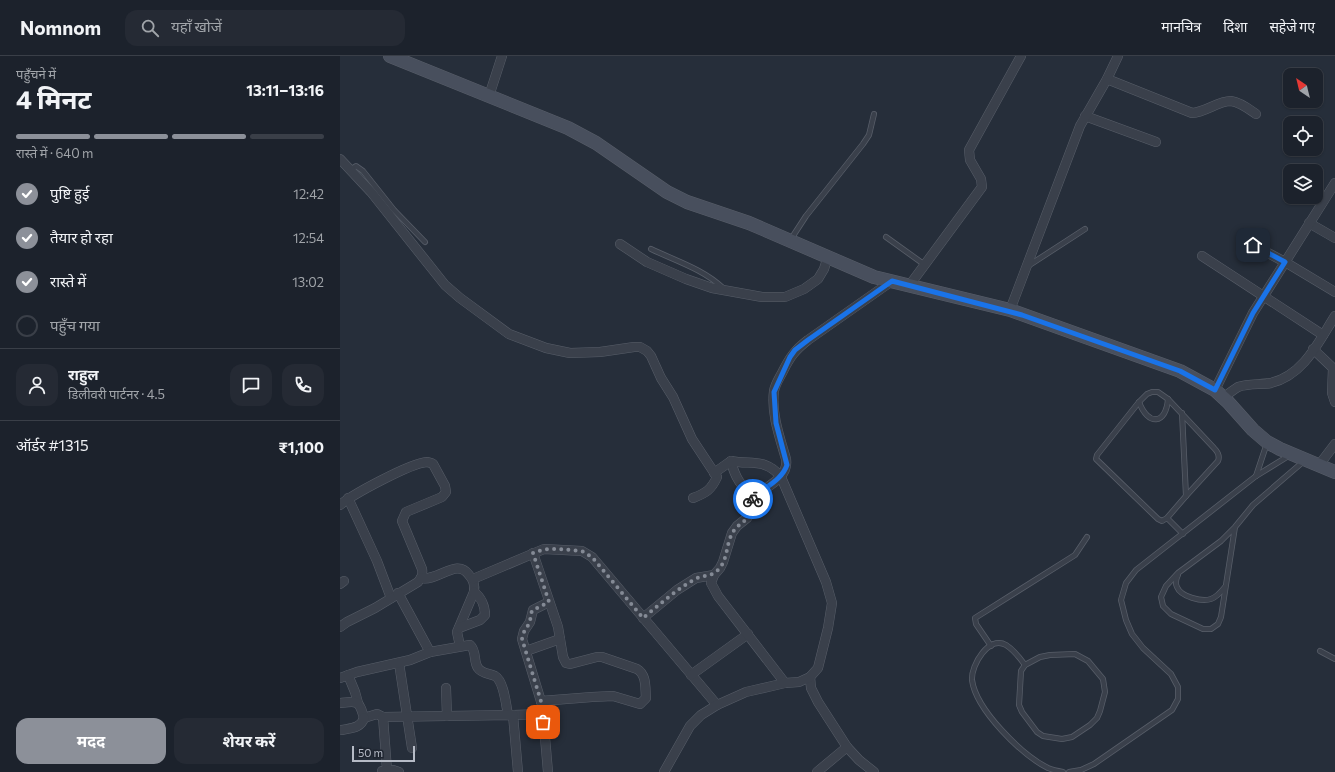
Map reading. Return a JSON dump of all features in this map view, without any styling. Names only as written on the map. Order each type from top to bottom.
[{"type":"street","points":[[390,56],[406,60],[575,131],[596,143],[667,192],[687,202],[749,223],[874,277],[1010,310],[1180,371],[1219,394],[1253,430],[1268,442],[1291,454],[1335,472]]},
{"type":"street","points":[[489,96],[502,56]]},
{"type":"street","points":[[909,286],[982,187],[981,179],[970,160],[969,150],[1022,56]]},
{"type":"street","points":[[1010,310],[1080,126],[1107,79],[1118,56]]},
{"type":"street","points":[[1107,79],[1192,113],[1199,113],[1222,103],[1231,101],[1241,104],[1256,114]]},
{"type":"street","points":[[1085,116],[1156,142]]},
{"type":"street","points":[[340,159],[371,192],[445,285],[460,298],[509,334],[546,348],[570,353],[600,352],[634,347],[640,347],[647,351],[673,397],[692,439],[717,477],[712,487],[708,491],[693,498]]},
{"type":"street","points":[[1219,394],[1253,313],[1309,223],[1332,194],[1335,183]]},
{"type":"street","points":[[1309,223],[1335,238]]},
{"type":"street","points":[[620,244],[642,259],[686,279],[712,288],[762,297],[785,297],[804,288],[818,279],[824,269],[828,256]]},
{"type":"street","points":[[1253,245],[1335,292]]},
{"type":"street","points":[[1202,256],[1264,295],[1323,335]]},
{"type":"street","points":[[785,683],[718,596],[711,583],[714,574],[723,562],[732,533],[737,526],[747,518],[752,510],[754,497],[781,477],[787,465],[776,423],[774,392],[790,357],[795,350],[808,340],[892,281]]},
{"type":"street","points":[[1219,394],[1240,386],[1266,384],[1279,380],[1302,366],[1335,316]]},
{"type":"street","points":[[1313,350],[1333,368],[1332,393],[1335,402]]},
{"type":"street","points":[[1319,465],[1335,444]]},
{"type":"street","points":[[664,772],[690,726],[701,715],[717,705],[746,692],[785,683],[799,682],[810,677],[818,668],[828,628],[832,603],[826,582],[781,477],[768,466],[755,462],[743,464],[730,461],[714,473]]},
{"type":"street","points":[[730,461],[734,475],[754,497]]},
{"type":"street","points":[[340,505],[348,498],[411,466],[427,462],[433,464],[445,486],[446,492],[442,497],[406,512],[402,521],[422,569],[421,578],[418,582],[340,627]]},
{"type":"street","points":[[348,498],[377,561],[395,595],[430,652]]},
{"type":"street","points":[[473,579],[544,549],[551,548],[582,551],[587,553],[717,705]]},
{"type":"street","points":[[533,553],[558,627],[563,657],[566,663],[570,664],[596,658],[608,658],[641,672],[645,679],[646,698],[640,704],[613,696],[541,701]]},
{"type":"street","points":[[421,578],[427,579],[455,568],[460,568],[467,572],[473,579],[475,587],[474,592],[457,635],[460,646]]},
{"type":"street","points":[[643,618],[677,590],[696,578],[714,574]]},
{"type":"street","points":[[459,628],[480,620],[486,615],[481,599],[474,592]]},
{"type":"street","points":[[548,772],[543,708],[522,635],[530,622],[531,613],[536,608],[549,602]]},
{"type":"street","points":[[691,675],[748,634]]},
{"type":"street","points":[[526,651],[560,639]]},
{"type":"street","points":[[342,730],[357,727],[362,723],[364,718],[355,692],[344,677],[410,660],[430,652],[470,645],[473,647],[476,666],[479,670],[496,677],[501,683],[511,715],[518,772]]},
{"type":"street","points":[[399,663],[412,748]]},
{"type":"street","points":[[810,677],[811,688],[818,702],[847,747],[859,760],[874,772]]},
{"type":"street","points":[[446,688],[447,716]]},
{"type":"street","points":[[340,704],[353,701],[358,703]]},
{"type":"street","points":[[364,718],[377,714],[383,716],[447,716],[543,714]]},
{"type":"street","points":[[383,716],[384,771],[393,770],[399,772]]},
{"type":"street","points":[[818,772],[847,747]]},
{"type":"lane","points":[[790,240],[806,216],[863,144],[869,135],[874,114]]},
{"type":"lane","points":[[350,170],[356,166],[363,170],[394,210],[425,242]]},
{"type":"lane","points":[[1026,267],[1085,229]]},
{"type":"lane","points":[[886,237],[925,265]]},
{"type":"lane","points":[[651,249],[713,278],[724,289]]},
{"type":"lane","points":[[1158,392],[1168,399],[1218,452],[1219,457],[1218,461],[1167,518],[1162,520],[1158,519],[1096,459],[1097,455],[1138,402],[1146,394],[1158,392]]},
{"type":"lane","points":[[1138,402],[1142,411],[1149,418],[1157,419],[1163,415],[1167,408],[1168,399]]},
{"type":"lane","points":[[1182,413],[1186,496]]},
{"type":"lane","points":[[1256,476],[1268,442]]},
{"type":"lane","points":[[1069,772],[1081,770],[1094,764],[1172,710],[1178,699],[1178,687],[1171,674],[1143,648],[1132,634],[1126,620],[1121,600],[1126,582],[1136,570],[1256,476],[1291,454]]},
{"type":"lane","points":[[1235,527],[1221,617],[1218,624],[1211,629],[1203,629],[1171,614],[1164,606],[1161,597],[1166,586],[1178,573],[1221,541],[1253,505],[1306,460]]},
{"type":"lane","points":[[1167,518],[1183,534]]},
{"type":"lane","points":[[991,646],[976,624],[975,618],[1075,554],[1087,537]]},
{"type":"lane","points":[[1178,573],[1176,580],[1177,588],[1182,594],[1203,601],[1212,599],[1219,595],[1225,587]]},
{"type":"lane","points":[[1025,665],[1014,651],[1006,644],[996,643],[984,650],[976,661],[972,680],[979,702],[1007,738],[1049,768],[1063,772]]},
{"type":"lane","points":[[1320,650],[1335,659]]},
{"type":"lane","points":[[1075,654],[1082,656],[1103,679],[1105,685],[1105,692],[1097,718],[1090,725],[1072,737],[1062,739],[1043,736],[1037,732],[1022,712],[1019,705],[1021,676],[1025,665],[1040,657],[1050,655],[1075,654]]},
{"type":"way so far","points":[[543,722],[543,708],[522,639],[522,635],[530,622],[531,613],[533,610],[549,602],[533,553],[551,548],[582,551],[587,553],[643,618],[677,590],[696,578],[714,574],[720,568],[729,547],[732,533],[737,526],[747,518],[752,510],[753,499]]},
{"type":"route","points":[[753,499],[763,489],[781,477],[787,465],[776,423],[774,392],[790,357],[795,350],[808,340],[892,281],[1010,310],[1188,374],[1215,390],[1253,313],[1285,262],[1253,245]]}]
